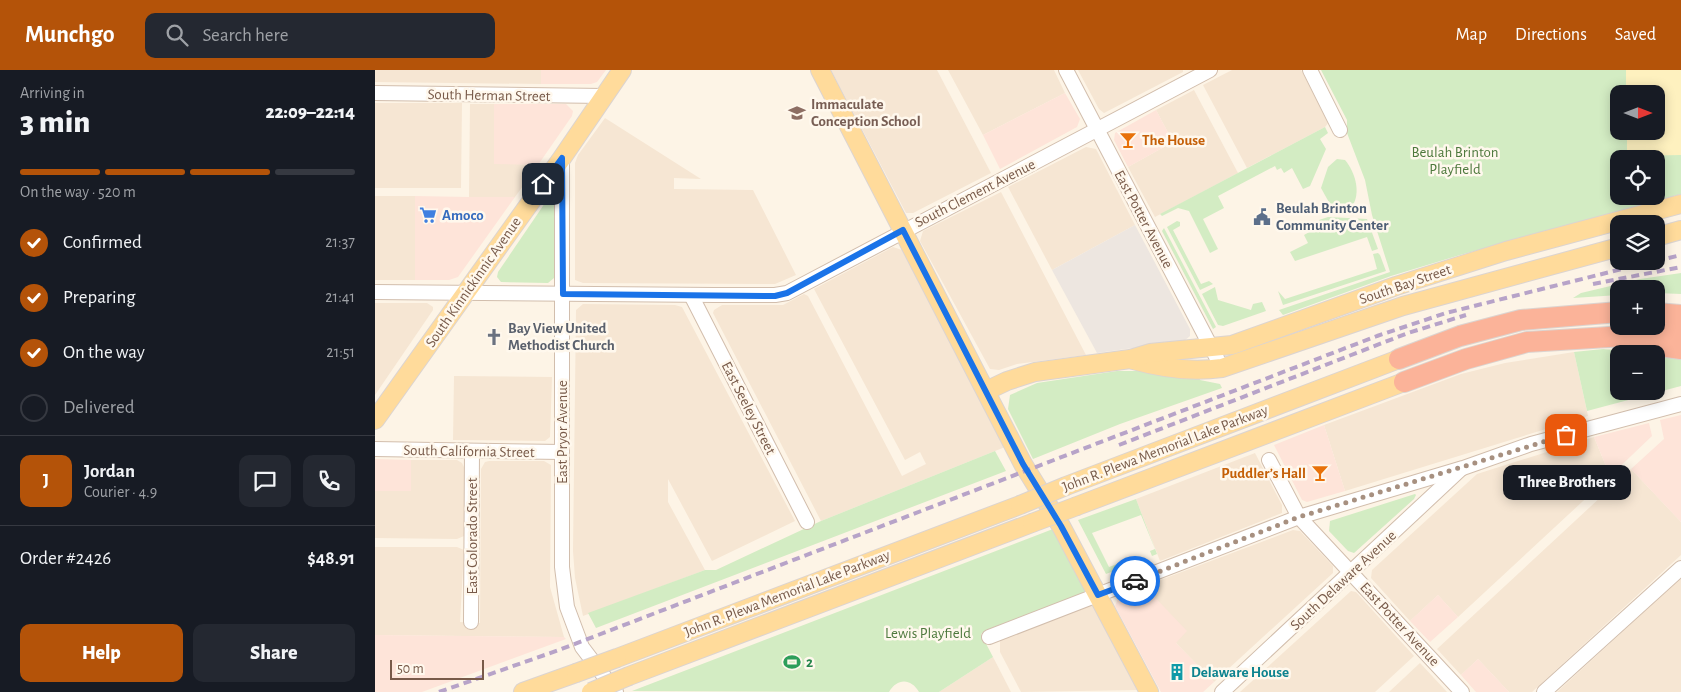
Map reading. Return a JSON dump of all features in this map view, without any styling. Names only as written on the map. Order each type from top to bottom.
[{"type":"highway","name":"John R. Plewa Memorial Lake Parkway","points":[[1399,360],[1460,336],[1521,320],[1610,313]]},
{"type":"highway","name":"John R. Plewa Memorial Lake Parkway","points":[[1404,382],[1466,358],[1527,342],[1681,334]]},
{"type":"highway","points":[[1600,338],[1681,349]]},
{"type":"main road","name":"South Kinnickinnic Avenue","points":[[375,420],[562,158],[622,70]]},
{"type":"main road","points":[[820,70],[1023,464],[1061,526],[1149,692]]},
{"type":"main road","name":"South Bay Street","points":[[1647,215],[1681,204]]},
{"type":"main road","name":"South Bay Street","points":[[986,391],[1007,381],[1035,372],[1130,360],[1150,353],[1211,348],[1232,344],[1396,286],[1506,251],[1610,226]]},
{"type":"main road","points":[[1665,234],[1681,230]]},
{"type":"main road","name":"South Bay Street","points":[[1130,360],[1150,365],[1195,369],[1222,368],[1403,306],[1610,249]]},
{"type":"main road","points":[[1396,286],[1403,306]]},
{"type":"main road","name":"John R. Plewa Memorial Lake Parkway","points":[[523,692],[617,658],[1399,360]]},
{"type":"main road","name":"John R. Plewa Memorial Lake Parkway","points":[[590,692],[1404,382]]},
{"type":"street","name":"East Potter Avenue","points":[[1066,70],[1222,368]]},
{"type":"street","name":"South Clement Avenue","points":[[375,292],[775,296],[787,293],[903,230],[1210,70]]},
{"type":"street","points":[[1310,70],[1340,130]]},
{"type":"street","name":"South Herman Street","points":[[375,93],[604,96]]},
{"type":"street","name":"East Pryor Avenue","points":[[562,158],[562,567],[567,607],[582,647],[615,692]]},
{"type":"street","name":"East Seeley Street","points":[[691,295],[807,522]]},
{"type":"street","points":[[989,637],[1299,517],[1463,468],[1531,444],[1681,404]]},
{"type":"street","name":"South California Street","points":[[375,449],[562,452]]},
{"type":"street","name":"East Colorado Street","points":[[471,622],[472,451]]},
{"type":"street","name":"East Potter Avenue","points":[[1269,460],[1299,517],[1462,692]]},
{"type":"street","name":"South Delaware Avenue","points":[[1222,692],[1463,468]]},
{"type":"street","points":[[1544,692],[1681,568]]},
{"type":"shaded area","points":[[375,70],[541,70],[541,84],[375,82]]},
{"type":"shaded area","points":[[541,70],[606,70],[597,82],[591,84],[541,84]]},
{"type":"shaded area","points":[[831,70],[937,70],[991,173],[913,213],[906,213]]},
{"type":"shaded area","points":[[948,70],[1054,70],[1065,93],[983,135]]},
{"type":"shaded area","points":[[1078,70],[1183,70],[1183,72],[1104,113],[1099,109]]},
{"type":"shaded area","points":[[1232,70],[1301,70],[1329,122],[1325,127],[1247,168],[1203,85]]},
{"type":"shaded area","points":[[1194,90],[1238,173],[1155,217],[1128,167],[1173,142],[1156,110]]},
{"type":"shaded area","points":[[1065,93],[1080,119],[1077,127],[1000,169],[983,135]]},
{"type":"shaded area","points":[[375,103],[462,103],[461,188],[375,188]]},
{"type":"shaded area","points":[[470,104],[494,104],[494,163],[538,165],[515,197],[469,197]]},
{"type":"shaded area","points":[[494,104],[566,104],[573,111],[572,116],[538,165],[494,164]]},
{"type":"shaded area","points":[[1156,110],[1173,142],[1128,167],[1114,140],[1115,133]]},
{"type":"shaded area","points":[[605,118],[701,179],[674,178],[674,189],[753,190],[796,275],[775,284],[583,283],[575,280],[575,163],[578,155]]},
{"type":"shaded area","points":[[1086,147],[1096,149],[1135,225],[1052,270],[1008,187]]},
{"type":"shaded area","points":[[1001,192],[1086,355],[1017,364],[999,370],[990,369],[920,241],[923,231]]},
{"type":"shaded area","points":[[375,196],[415,196],[415,280],[375,280]]},
{"type":"shaded area","points":[[415,196],[515,197],[458,277],[449,280],[415,280]]},
{"type":"shaded area","points":[[1135,225],[1190,329],[1190,336],[1184,341],[1097,353],[1052,270]]},
{"type":"shaded area","points":[[893,247],[902,250],[1005,447],[821,521],[713,313],[714,310],[722,305],[783,305],[804,294],[808,296],[902,476],[926,464],[920,452],[905,460],[814,289]]},
{"type":"shaded area","points":[[375,303],[427,303],[433,307],[433,310],[375,395]]},
{"type":"shaded area","points":[[583,304],[675,305],[682,307],[795,521],[712,561],[668,479],[668,502],[705,570],[583,616],[575,578],[573,551],[576,310]]},
{"type":"shaded area","points":[[1574,352],[1588,416],[1345,491],[1324,425],[1461,374],[1505,363]]},
{"type":"shaded area","points":[[454,376],[552,377],[550,437],[545,441],[453,440]]},
{"type":"shaded area","points":[[1681,415],[1681,522],[1631,469],[1664,439],[1660,420]]},
{"type":"shaded area","points":[[1649,423],[1652,436],[1610,476],[1594,437]]},
{"type":"shaded area","points":[[1324,425],[1345,491],[1307,502],[1302,500],[1274,445]]},
{"type":"shaded area","points":[[1594,437],[1610,476],[1458,617],[1438,595],[1410,621],[1371,578],[1372,570],[1477,474]]},
{"type":"shaded area","points":[[1255,453],[1282,505],[1282,513],[1160,561],[1136,499]]},
{"type":"shaded area","points":[[375,459],[411,460],[411,491],[375,491]]},
{"type":"shaded area","points":[[411,460],[457,460],[462,463],[464,467],[464,536],[457,539],[375,538],[375,491],[410,491]]},
{"type":"shaded area","points":[[544,461],[551,465],[550,587],[564,637],[375,635],[375,547],[457,547],[464,550],[460,622],[480,623],[481,469],[485,462]]},
{"type":"shaded area","points":[[1631,469],[1681,522],[1681,555],[1532,692],[1509,692],[1478,659],[1461,675],[1437,649]]},
{"type":"shaded area","points":[[1293,530],[1300,531],[1333,566],[1333,573],[1214,682],[1176,643],[1147,585]]},
{"type":"shaded area","points":[[1681,578],[1681,692],[1557,692]]},
{"type":"shaded area","points":[[1147,585],[1148,590],[1187,631],[1176,643],[1214,682],[1203,692],[1161,692],[1115,606],[1119,596]]},
{"type":"shaded area","points":[[1351,591],[1356,592],[1414,656],[1375,692],[1240,692]]},
{"type":"shaded area","points":[[1438,595],[1458,617],[1430,642],[1410,621]]},
{"type":"shaded area","points":[[1093,605],[1138,690],[1021,692],[1000,652],[1002,637]]},
{"type":"shaded area","points":[[375,635],[564,637],[566,639],[422,692],[375,692]]},
{"type":"shaded area","points":[[993,657],[1011,692],[939,692]]},
{"type":"shaded area","points":[[1478,659],[1509,692],[1476,692],[1461,675]]},
{"type":"shaded area","points":[[1420,663],[1447,692],[1389,692]]},
{"type":"green space","name":"Beulah Brinton Playfield","points":[[1321,70],[1681,70],[1681,194],[1665,198],[1665,150],[1610,150],[1610,205],[1641,205],[1391,276],[1283,315],[1279,310],[1390,272],[1372,215],[1365,180],[1347,133],[1347,120]]},
{"type":"green space","points":[[1325,127],[1328,133],[1320,139],[1326,149],[1310,186],[1303,189],[1292,168],[1284,173],[1281,168],[1277,170],[1275,166],[1218,196],[1224,208],[1203,219],[1218,249],[1210,253],[1189,211],[1178,208],[1162,216],[1160,214]]},
{"type":"green space","points":[[1337,159],[1345,160],[1349,165],[1354,175],[1357,192],[1354,203],[1342,208],[1331,206],[1321,188],[1328,167]]},
{"type":"green space","points":[[548,201],[555,206],[554,278],[548,283],[501,282],[497,277],[498,272]]},
{"type":"green space","points":[[1328,217],[1367,219],[1378,249],[1372,251],[1367,237],[1295,261],[1290,252],[1308,243],[1304,235],[1322,225],[1319,220]]},
{"type":"green space","points":[[1177,221],[1180,222],[1180,226],[1173,230],[1201,284],[1209,281],[1213,284],[1200,290],[1167,227]]},
{"type":"green space","points":[[1164,228],[1216,327],[1213,329],[1162,231]]},
{"type":"green space","points":[[1378,253],[1386,271],[1283,305],[1278,291],[1285,299],[1377,269],[1373,254]]},
{"type":"green space","points":[[1681,273],[1681,294],[1665,293],[1665,280],[1636,280]]},
{"type":"green space","points":[[1610,286],[1610,296],[1573,298],[1581,293]]},
{"type":"green space","points":[[1215,287],[1218,300],[1251,310],[1253,304],[1262,302],[1266,311],[1223,326],[1218,325],[1202,294]]},
{"type":"green space","points":[[1610,350],[1610,400],[1628,400],[1587,411],[1574,352]]},
{"type":"green space","points":[[1665,355],[1681,356],[1681,386],[1665,390]]},
{"type":"green space","points":[[1117,371],[1144,371],[1199,377],[1200,380],[1220,384],[1222,388],[1120,424],[1033,459],[1008,409],[1010,395],[1037,383]]},
{"type":"green space","points":[[995,451],[1006,471],[596,628],[588,613],[705,570],[716,570],[821,521]]},
{"type":"green space","points":[[1415,494],[1414,499],[1354,553],[1348,551],[1329,531],[1330,521]]},
{"type":"green space","points":[[1136,499],[1157,554],[1152,556],[1150,551],[1155,549],[1141,515],[1092,533],[1109,567],[1136,557],[1137,562],[1106,574],[1078,520]]},
{"type":"green space","name":"Lewis Playfield","points":[[1053,529],[1087,592],[986,630],[981,634],[993,657],[939,692],[919,692],[912,684],[904,681],[896,684],[889,692],[632,691]]},
{"type":"sand","points":[[1626,70],[1681,70],[1681,155],[1665,155],[1665,150],[1627,150],[1627,140],[1665,140],[1665,85],[1626,85]]},
{"type":"railway","points":[[1665,259],[1681,255]]},
{"type":"railway","points":[[1593,284],[1681,267]]},
{"type":"railway","points":[[439,692],[559,650],[1377,336],[1446,313],[1618,270]]},
{"type":"railway","points":[[1119,445],[1408,333],[1466,315]]},
{"type":"way so far","points":[[1135,581],[1299,517],[1463,468],[1531,444],[1566,435]]},
{"type":"place","name":"Immaculate Conception School","points":[[797,113]]},
{"type":"place","name":"The House","points":[[1128,140]]},
{"type":"place","name":"Amoco","points":[[428,215]]},
{"type":"place","name":"Beulah Brinton Community Center","points":[[1262,217]]},
{"type":"place","name":"Bay View United Methodist Church","points":[[494,337]]},
{"type":"place","name":"Three Brothers","points":[[1566,435]]},
{"type":"place","name":"Puddler’s Hall","points":[[1320,473]]},
{"type":"place","name":"2","points":[[792,662]]},
{"type":"place","name":"Delaware House","points":[[1177,672]]},
{"type":"route","points":[[543,184],[562,158],[563,294],[775,296],[787,293],[903,230],[1023,464],[1061,526],[1098,595],[1135,581]]}]
